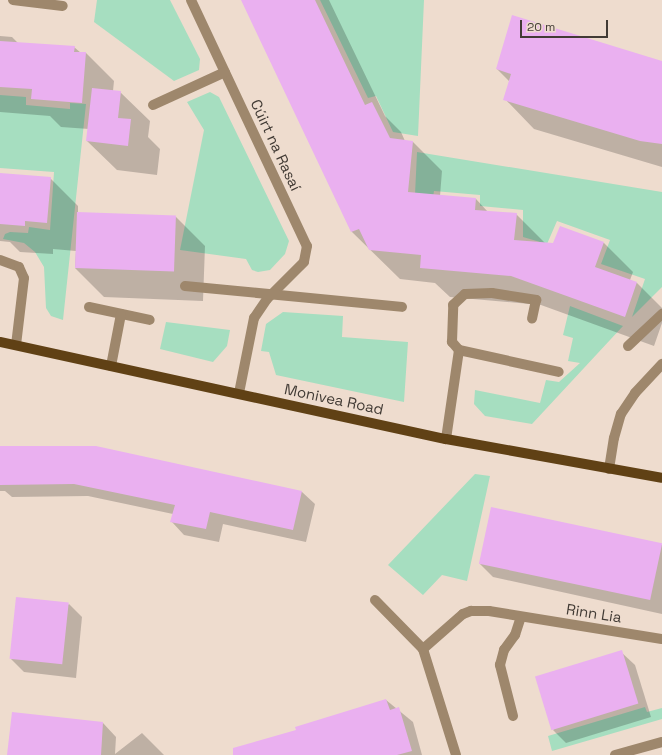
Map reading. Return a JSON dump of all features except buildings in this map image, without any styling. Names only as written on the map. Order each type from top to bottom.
[{"type":"main road","name":"Monivea Road","points":[[0,342],[446,439],[662,478]]},
{"type":"street","points":[[13,0],[63,6]]},
{"type":"street","name":"Cúirt na Rasaí","points":[[190,0],[226,72],[307,246],[304,262],[271,295],[254,318],[238,394]]},
{"type":"street","points":[[153,105],[226,72]]},
{"type":"street","points":[[0,260],[19,267],[24,278],[16,345]]},
{"type":"street","points":[[185,286],[402,307]]},
{"type":"street","points":[[532,319],[536,300],[492,293],[465,294],[454,305],[452,314],[452,342],[459,350],[559,372]]},
{"type":"street","points":[[89,307],[150,320]]},
{"type":"street","points":[[111,366],[121,314]]},
{"type":"street","points":[[628,346],[662,314]]},
{"type":"street","points":[[446,439],[459,350]]},
{"type":"street","points":[[609,469],[614,438],[621,414],[635,393],[662,364]]},
{"type":"street","points":[[374,600],[423,649],[456,755]]},
{"type":"street","name":"Rinn Lia","points":[[423,649],[454,619],[471,611],[521,617],[662,639]]},
{"type":"street","points":[[512,716],[500,665],[504,650],[515,635],[521,617]]},
{"type":"street","points":[[615,755],[662,742]]},
{"type":"green space","points":[[97,0],[170,0],[200,59],[199,70],[174,81],[94,22]]},
{"type":"green space","points":[[320,0],[424,0],[418,136],[393,132],[376,96],[368,98]]},
{"type":"green space","points":[[210,92],[219,97],[289,241],[285,254],[270,270],[258,272],[252,270],[246,259],[180,250],[204,130],[187,102]]},
{"type":"green space","points":[[0,95],[26,97],[26,105],[70,109],[70,103],[86,104],[63,320],[51,316],[46,308],[44,267],[35,252],[24,243],[3,239],[5,234],[10,232],[28,233],[29,227],[50,230],[54,172],[0,168]]},
{"type":"green space","points":[[417,152],[662,192],[662,287],[632,317],[645,279],[601,264],[610,240],[557,221],[547,244],[523,237],[523,210],[480,206],[480,195],[434,191],[430,216],[414,216]]},
{"type":"green space","points":[[570,306],[623,326],[532,424],[485,416],[474,404],[475,390],[540,403],[546,380],[559,382],[580,363],[568,361],[573,338],[563,335]]},
{"type":"green space","points":[[283,312],[343,316],[342,337],[408,342],[404,402],[276,375],[269,352],[261,351],[266,324]]},
{"type":"green space","points":[[166,322],[230,330],[227,346],[213,362],[160,349]]},
{"type":"green space","points":[[475,474],[490,476],[467,581],[442,575],[423,595],[388,565]]},
{"type":"green space","points":[[645,707],[647,712],[662,708],[662,719],[552,751],[548,736]]}]
